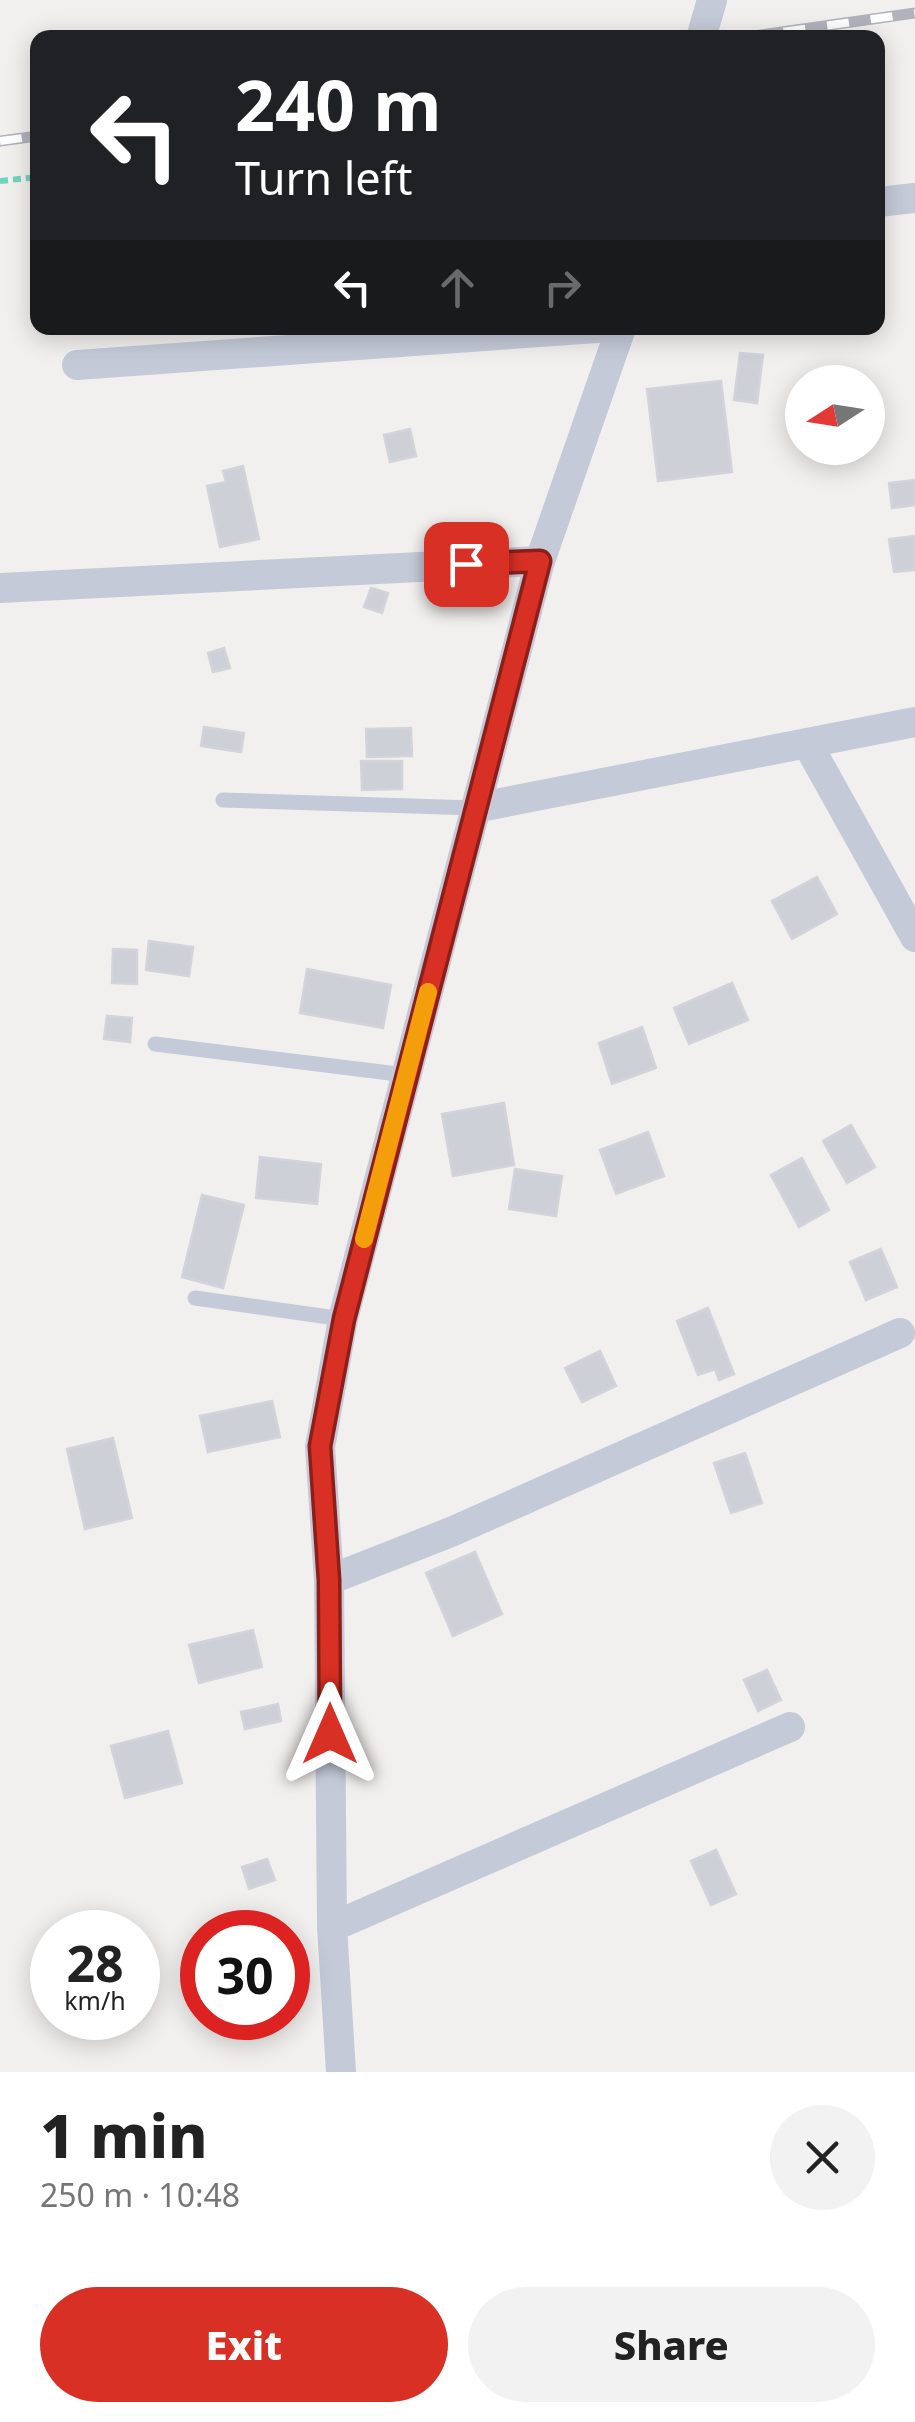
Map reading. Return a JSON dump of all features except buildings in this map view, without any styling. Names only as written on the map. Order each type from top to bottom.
[{"type":"street","points":[[703,30],[712,0]]},
{"type":"street","points":[[885,201],[915,198]]},
{"type":"street","points":[[78,365],[500,335]]},
{"type":"street","points":[[341,2072],[332,1927],[329,1580],[320,1446],[344,1319],[540,561],[619,335]]},
{"type":"street","points":[[0,588],[540,561]]},
{"type":"street","points":[[475,808],[915,722]]},
{"type":"street","points":[[807,744],[915,938]]},
{"type":"street","points":[[329,1580],[450,1532],[900,1334]]},
{"type":"street","points":[[332,1927],[790,1727]]},
{"type":"lane","points":[[223,800],[475,808]]},
{"type":"lane","points":[[155,1044],[406,1075]]},
{"type":"lane","points":[[195,1298],[344,1319]]},
{"type":"path","points":[[0,181],[30,178]]},
{"type":"railway","points":[[796,30],[915,13]]},
{"type":"railway","points":[[0,141],[30,137]]},
{"type":"slow traffic","points":[[364,1239],[428,992]]},
{"type":"route","points":[[330,1734],[329,1580],[320,1446],[344,1319],[540,561],[466,564]]}]
